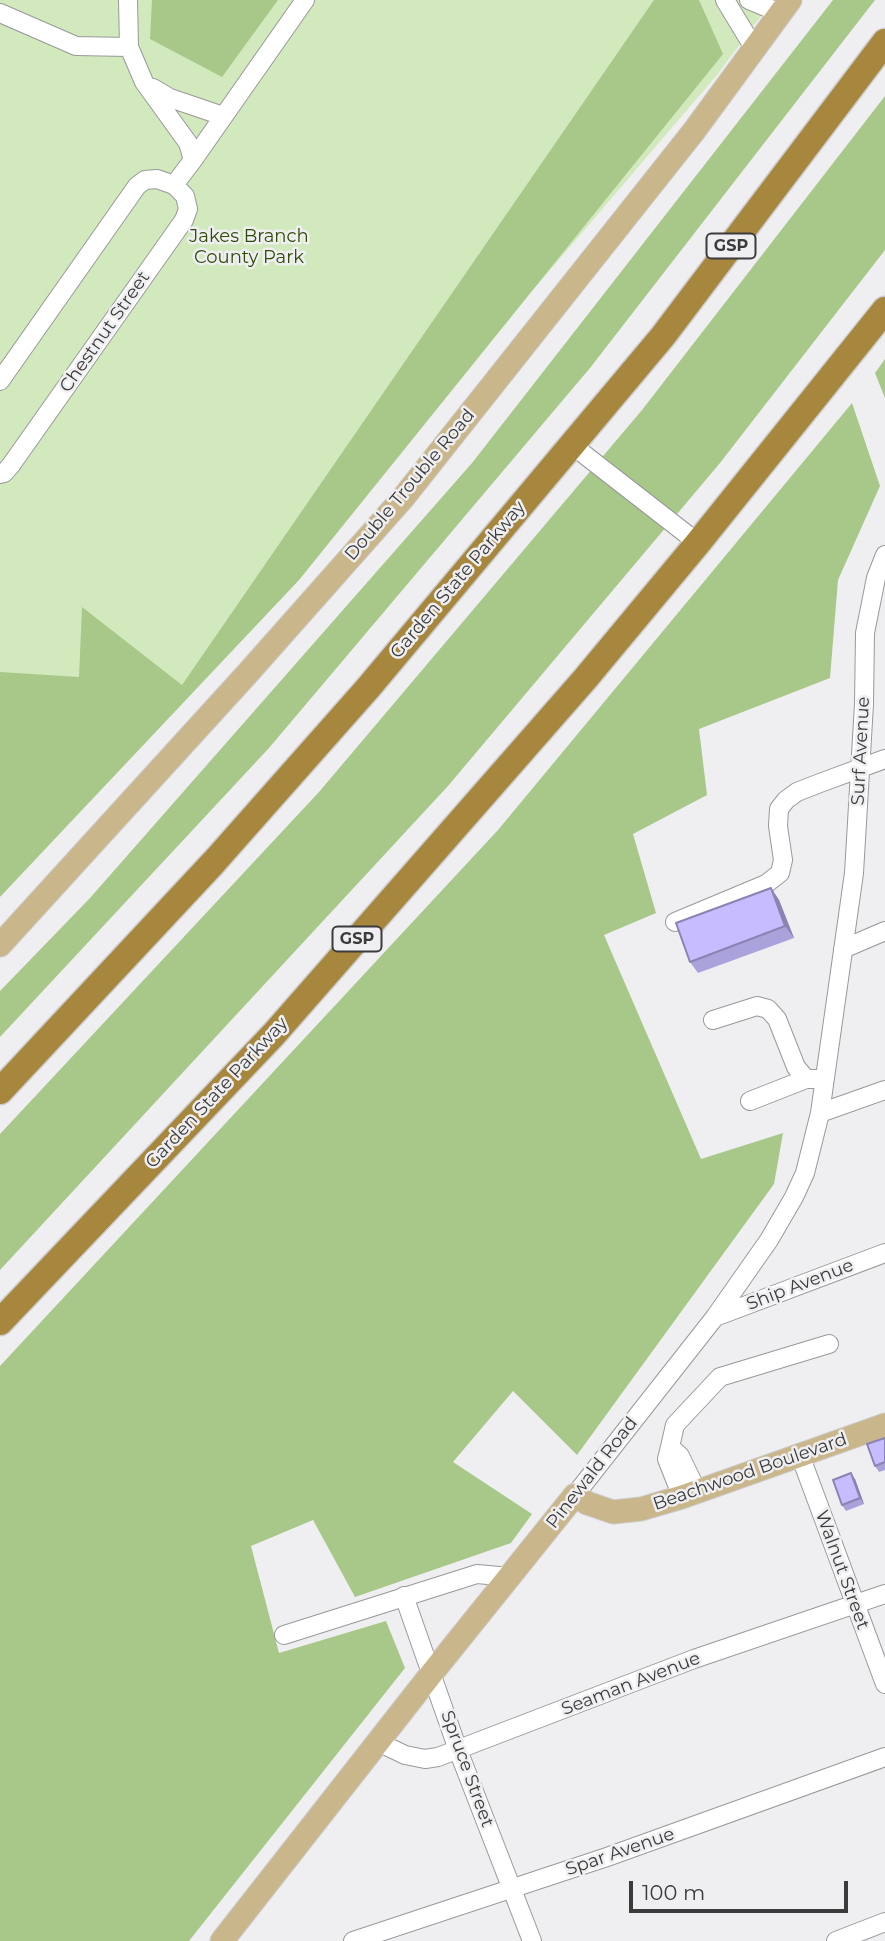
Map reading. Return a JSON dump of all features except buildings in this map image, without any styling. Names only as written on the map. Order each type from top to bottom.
[{"type":"highway","name":"Garden State Parkway","points":[[0,1091],[214,862],[368,688],[671,325],[885,43]]},
{"type":"highway","name":"Garden State Parkway","points":[[0,1322],[274,1034],[585,679],[885,310]]},
{"type":"main road","name":"Double Trouble Road","points":[[0,945],[403,498],[694,131],[785,7]]},
{"type":"main road","name":"Beachwood Boulevard","points":[[575,1494],[587,1503],[613,1512],[641,1509],[885,1424]]},
{"type":"main road","name":"Pinewald Road","points":[[222,1941],[575,1494]]},
{"type":"street","points":[[128,0],[129,47],[145,82],[188,143],[193,160]]},
{"type":"street","points":[[0,381],[137,186],[145,180],[157,179],[174,185],[305,0]]},
{"type":"street","points":[[725,0],[754,48]]},
{"type":"street","points":[[748,0],[785,7]]},
{"type":"street","points":[[0,13],[76,46],[129,47]]},
{"type":"street","points":[[145,82],[170,98],[223,116]]},
{"type":"street","name":"Chestnut Street","points":[[0,474],[11,465],[184,220],[188,209],[184,197],[174,185]]},
{"type":"street","points":[[572,444],[698,543]]},
{"type":"street","name":"Surf Avenue","points":[[843,949],[854,873],[864,704],[865,633],[876,578],[885,555]]},
{"type":"street","points":[[867,620],[885,612]]},
{"type":"street","points":[[674,922],[766,884],[780,873],[783,860],[778,826],[779,810],[786,800],[797,792],[885,759]]},
{"type":"street","points":[[843,949],[885,931]]},
{"type":"street","name":"Pinewald Road","points":[[575,1494],[715,1317],[769,1240],[794,1197],[805,1173],[820,1113],[843,949]]},
{"type":"street","points":[[713,1020],[757,1006],[768,1009],[777,1019],[796,1067],[806,1079]]},
{"type":"street","points":[[750,1101],[806,1079],[825,1079]]},
{"type":"street","points":[[820,1113],[885,1090]]},
{"type":"street","name":"Ship Avenue","points":[[715,1317],[885,1253]]},
{"type":"street","points":[[689,1494],[680,1455],[670,1447],[675,1425],[720,1377],[829,1344]]},
{"type":"street","name":"Walnut Street","points":[[800,1455],[885,1684]]},
{"type":"street","points":[[284,1635],[477,1574],[510,1577]]},
{"type":"street","name":"Seaman Avenue","points":[[378,1742],[405,1755],[425,1759],[438,1757],[694,1659],[885,1594]]},
{"type":"street","name":"Spruce Street","points":[[404,1596],[458,1750],[532,1941]]},
{"type":"street","name":"Spar Avenue","points":[[353,1941],[607,1857],[885,1757]]},
{"type":"street","points":[[836,1941],[885,1922]]},
{"type":"green space","name":"Jakes Branch County Park","points":[[0,0],[773,0],[717,75],[527,297],[299,580],[0,896]]},
{"type":"green space","points":[[152,0],[278,0],[222,77],[150,39]]},
{"type":"green space","points":[[654,0],[699,0],[723,54],[299,580],[0,897],[0,672],[79,677],[82,607],[182,685]]},
{"type":"green space","points":[[833,0],[875,0],[590,368],[269,748],[0,1037],[0,991],[90,898],[472,463]]},
{"type":"green space","points":[[885,96],[885,250],[720,463],[448,786],[0,1270],[0,1134],[319,792],[642,410]]},
{"type":"green space","points":[[885,359],[885,398],[875,373]]},
{"type":"green space","points":[[852,403],[880,486],[838,580],[830,678],[699,729],[707,795],[633,834],[656,913],[604,935],[701,1159],[783,1133],[774,1184],[577,1455],[513,1391],[453,1462],[532,1514],[511,1543],[355,1597],[313,1520],[251,1546],[279,1653],[386,1621],[405,1668],[189,1941],[0,1941],[0,1366],[498,830]]}]
